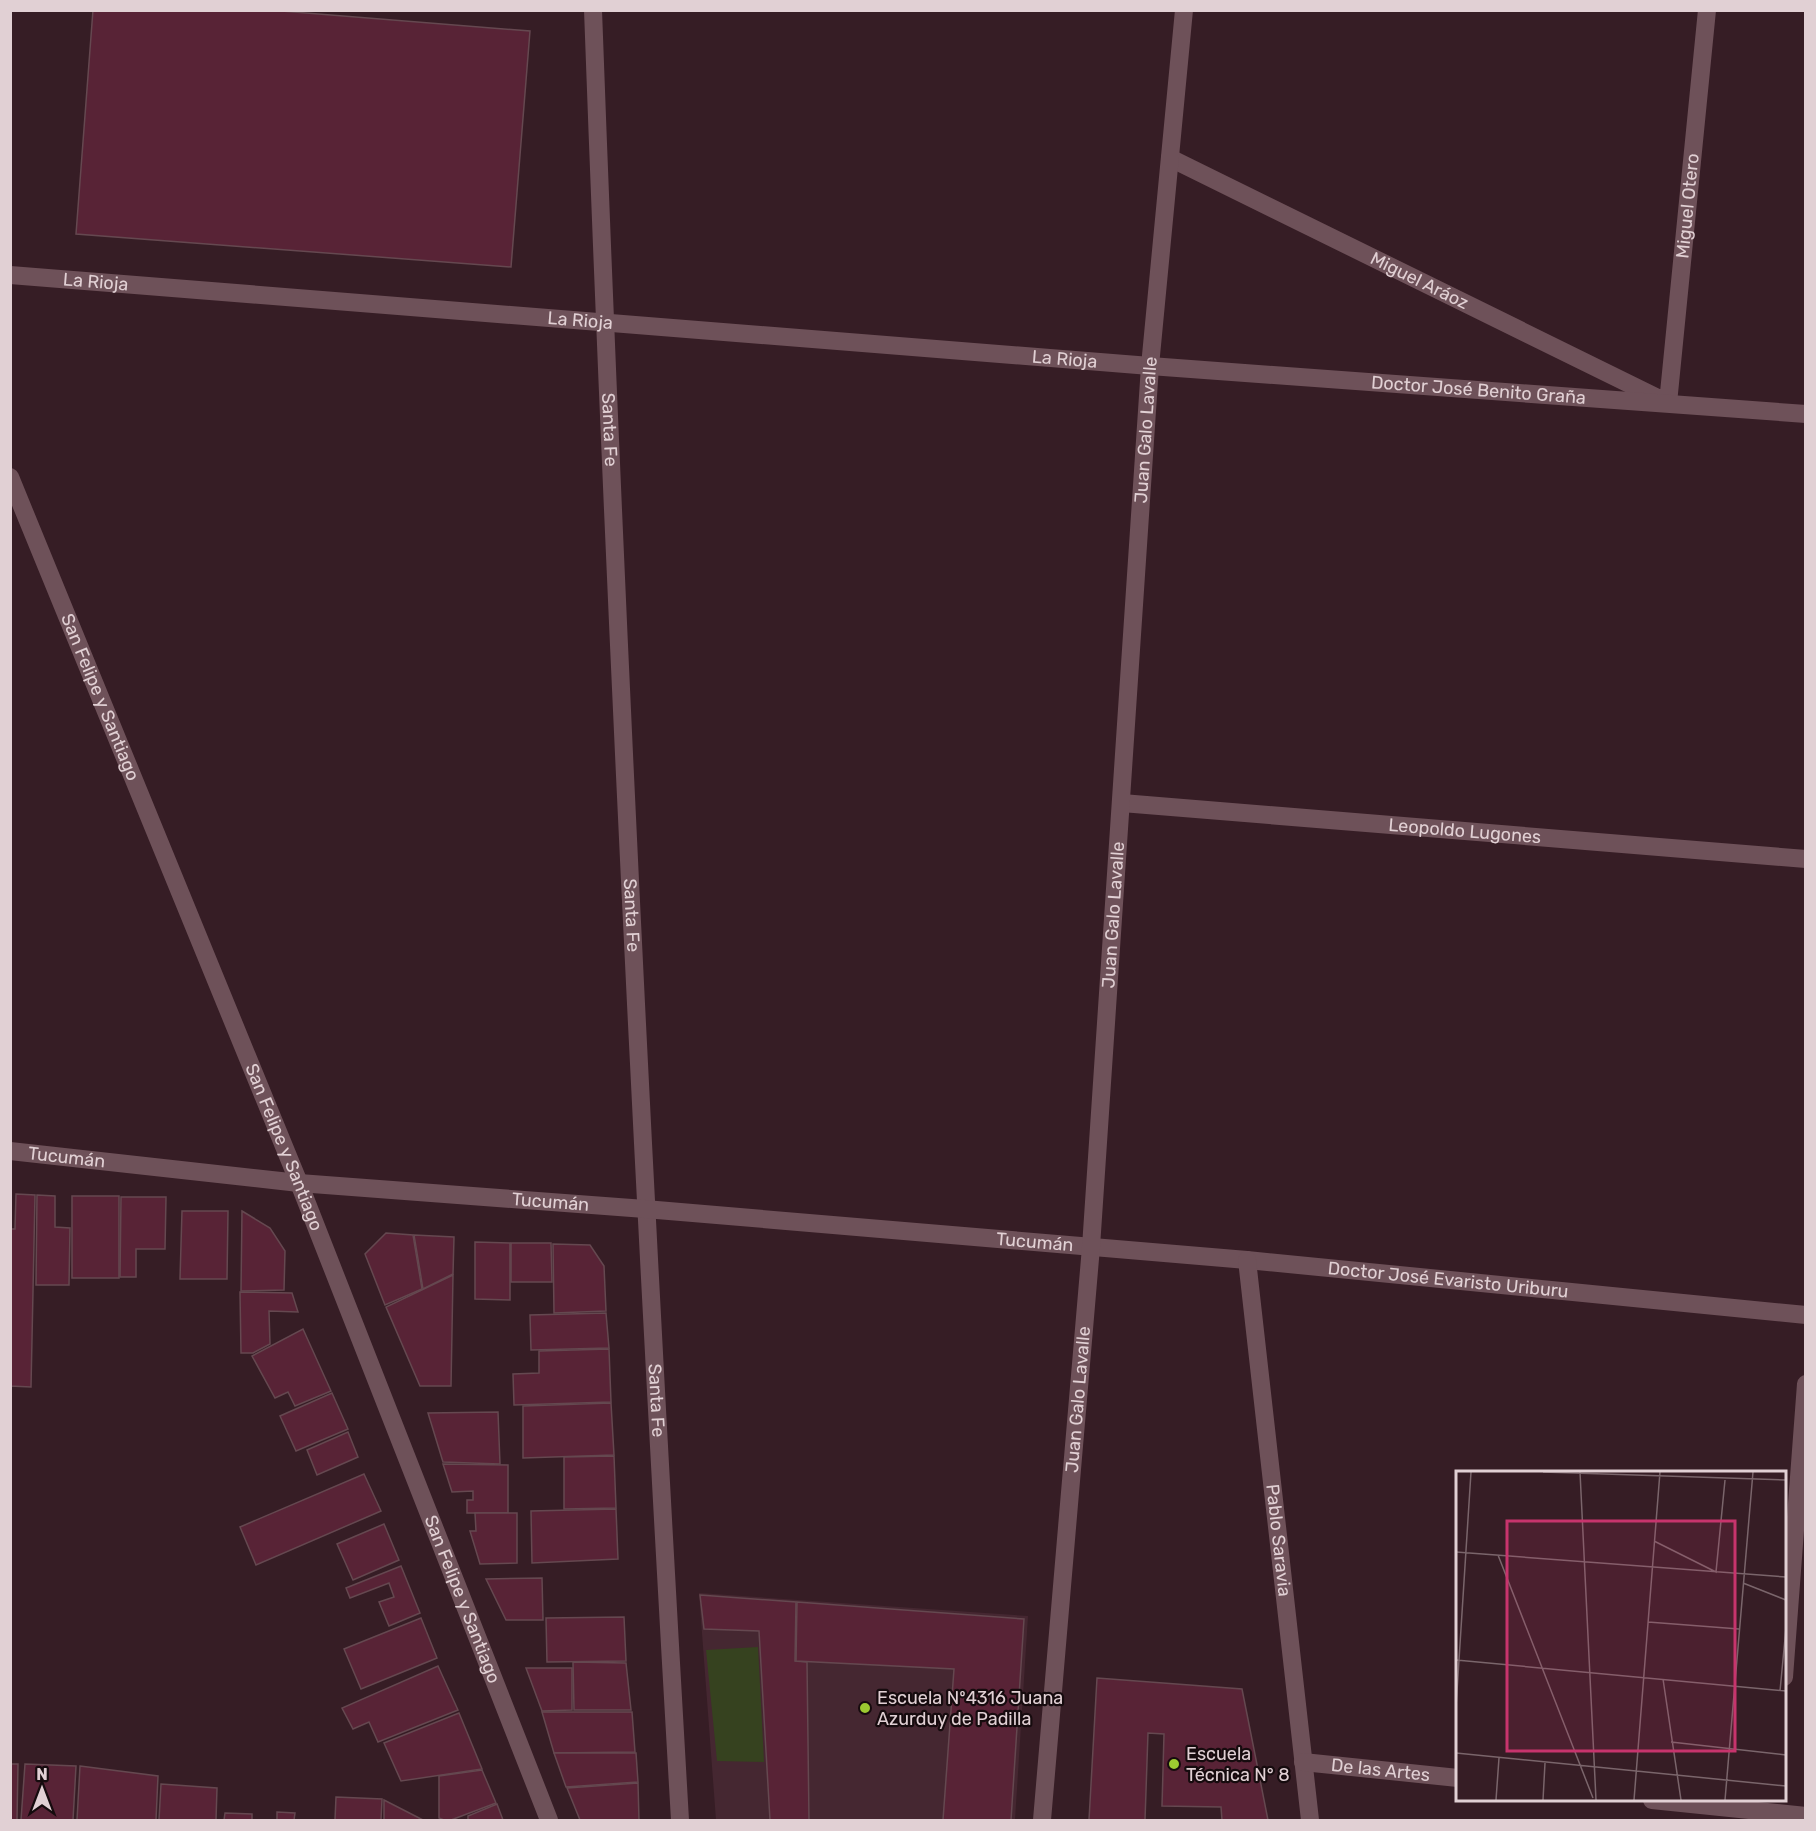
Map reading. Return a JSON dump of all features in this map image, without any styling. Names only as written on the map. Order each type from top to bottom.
[{"type":"street","name":"Santa Fe","points":[[593,10],[604,322],[645,1209],[680,1821]]},
{"type":"street","name":"Juan Galo Lavalle","points":[[1042,1821],[1091,1247],[1150,366],[1184,10]]},
{"type":"street","name":"Miguel Otero","points":[[1668,403],[1707,10]]},
{"type":"street","name":"Miguel Aráoz","points":[[1170,158],[1668,403]]},
{"type":"street","name":"La Rioja","points":[[10,275],[1150,366]]},
{"type":"street","name":"Doctor José Benito Graña","points":[[1150,366],[1806,414]]},
{"type":"street","name":"San Felipe y Santiago","points":[[10,477],[299,1183],[549,1821]]},
{"type":"street","name":"Leopoldo Lugones","points":[[1122,802],[1806,859]]},
{"type":"street","name":"Tucumán","points":[[10,1151],[299,1183],[645,1209],[1091,1247]]},
{"type":"street","name":"Doctor José Evaristo Uriburu","points":[[1091,1247],[1247,1260],[1806,1315]]},
{"type":"street","name":"Pablo Saravia","points":[[1247,1260],[1310,1821]]},
{"type":"street","points":[[1786,1663],[1806,1384]]},
{"type":"street","name":"De las Artes","points":[[1303,1762],[1456,1778]]},
{"type":"street","points":[[1663,1801],[1806,1816]]},
{"type":"shaded area","name":"Escuela Nº4316 Juana Azurduy de Padilla","points":[[699,1593],[1028,1616],[1015,1820],[716,1820]]},
{"type":"green space","points":[[758,1647],[764,1762],[717,1761],[706,1650]]},
{"type":"building","points":[[93,10],[269,10],[530,31],[511,267],[76,234]]},
{"type":"building","points":[[16,1194],[35,1195],[31,1387],[10,1386],[10,1229],[15,1229]]},
{"type":"building","points":[[37,1195],[55,1196],[55,1227],[70,1228],[69,1285],[36,1285]]},
{"type":"building","points":[[72,1196],[119,1196],[119,1278],[72,1278]]},
{"type":"building","points":[[121,1197],[166,1197],[165,1249],[136,1249],[136,1277],[120,1277]]},
{"type":"building","points":[[182,1211],[228,1211],[227,1279],[180,1279]]},
{"type":"building","points":[[242,1211],[270,1228],[285,1251],[284,1290],[241,1291]]},
{"type":"building","points":[[386,1233],[413,1235],[422,1289],[385,1305],[365,1254]]},
{"type":"building","points":[[414,1235],[454,1237],[453,1274],[423,1289]]},
{"type":"building","points":[[475,1242],[510,1243],[510,1300],[475,1299]]},
{"type":"building","points":[[511,1243],[551,1243],[552,1282],[511,1282]]},
{"type":"building","points":[[553,1244],[590,1245],[604,1266],[606,1311],[554,1313]]},
{"type":"building","points":[[453,1275],[451,1386],[420,1386],[386,1307]]},
{"type":"building","points":[[240,1292],[292,1293],[298,1312],[269,1311],[270,1344],[253,1353],[241,1353]]},
{"type":"building","points":[[606,1313],[609,1348],[531,1350],[530,1315]]},
{"type":"building","points":[[303,1329],[331,1391],[295,1406],[288,1392],[275,1398],[252,1356]]},
{"type":"building","points":[[609,1349],[611,1402],[514,1405],[513,1374],[539,1373],[539,1351]]},
{"type":"building","points":[[332,1393],[348,1429],[296,1451],[280,1416]]},
{"type":"building","points":[[611,1403],[614,1455],[523,1458],[523,1406]]},
{"type":"building","points":[[498,1412],[500,1464],[443,1462],[428,1413]]},
{"type":"building","points":[[348,1432],[358,1457],[317,1475],[307,1450]]},
{"type":"building","points":[[614,1456],[616,1508],[564,1509],[564,1457]]},
{"type":"building","points":[[443,1464],[508,1465],[508,1513],[467,1513],[467,1500],[473,1500],[473,1491],[452,1492]]},
{"type":"building","points":[[364,1474],[381,1511],[256,1565],[240,1527]]},
{"type":"building","points":[[616,1509],[618,1559],[532,1563],[531,1511]]},
{"type":"building","points":[[475,1513],[517,1513],[517,1563],[480,1564],[470,1531],[476,1531]]},
{"type":"building","points":[[384,1524],[399,1560],[353,1580],[337,1544]]},
{"type":"building","points":[[401,1566],[420,1613],[389,1626],[379,1602],[394,1597],[389,1583],[350,1598],[346,1588]]},
{"type":"building","points":[[542,1578],[543,1620],[506,1620],[486,1579]]},
{"type":"building","points":[[700,1595],[796,1602],[795,1661],[807,1662],[809,1820],[770,1820],[759,1631],[704,1629]]},
{"type":"building","name":"Escuela Nº4316 Juana Azurduy de Padilla","points":[[797,1602],[1024,1619],[1011,1820],[943,1820],[954,1669],[796,1661]]},
{"type":"building","points":[[624,1617],[626,1661],[547,1662],[546,1618]]},
{"type":"building","points":[[421,1618],[437,1658],[361,1689],[344,1649]]},
{"type":"building","points":[[573,1662],[626,1663],[631,1710],[574,1710]]},
{"type":"building","points":[[438,1666],[458,1710],[378,1742],[369,1722],[353,1729],[342,1708]]},
{"type":"building","points":[[526,1668],[572,1668],[572,1710],[542,1711]]},
{"type":"building","name":"Escuela Técnica N° 8","points":[[1097,1678],[1242,1689],[1268,1820],[1222,1820],[1221,1807],[1162,1806],[1164,1734],[1148,1733],[1145,1820],[1089,1820]]},
{"type":"building","points":[[542,1712],[632,1712],[635,1752],[554,1753]]},
{"type":"building","points":[[459,1713],[482,1769],[401,1781],[384,1743]]},
{"type":"building","points":[[554,1753],[636,1753],[638,1782],[566,1787]]},
{"type":"building","points":[[10,1764],[18,1764],[17,1820],[10,1820]]},
{"type":"building","points":[[25,1764],[76,1766],[73,1820],[21,1820]]},
{"type":"building","points":[[80,1766],[158,1776],[156,1820],[77,1820]]},
{"type":"building","points":[[482,1770],[496,1803],[451,1820],[439,1818],[439,1776]]},
{"type":"building","points":[[638,1783],[639,1820],[580,1820],[567,1788]]},
{"type":"building","points":[[161,1784],[217,1788],[216,1820],[159,1820]]},
{"type":"building","points":[[336,1797],[382,1799],[381,1820],[335,1820]]},
{"type":"building","points":[[384,1800],[423,1820],[384,1820]]},
{"type":"building","points":[[497,1804],[503,1820],[468,1820],[468,1816]]},
{"type":"building","points":[[277,1812],[295,1813],[294,1820],[277,1820]]},
{"type":"building","points":[[225,1813],[252,1814],[252,1820],[224,1820]]},
{"type":"place","name":"Escuela Nº4316 Juana Azurduy de Padilla","points":[[865,1708]]},
{"type":"place","name":"Escuela Técnica N° 8","points":[[1174,1764]]}]
